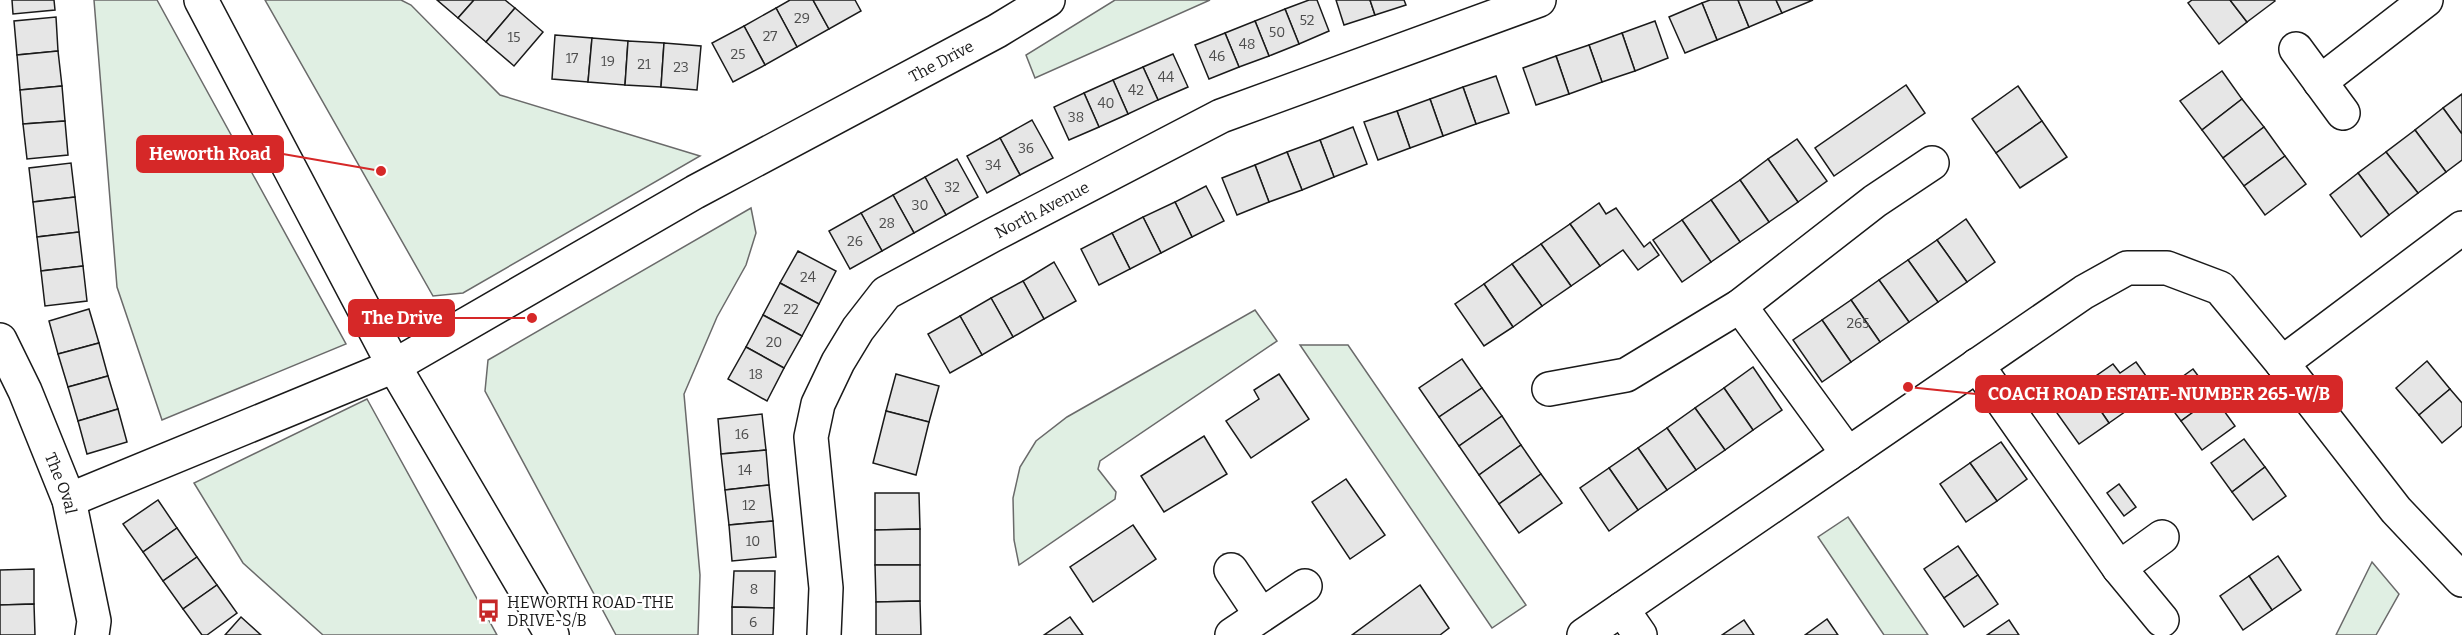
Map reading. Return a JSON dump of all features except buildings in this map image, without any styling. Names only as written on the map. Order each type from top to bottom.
[{"type":"street","points":[[201,0],[394,366],[552,635]]},
{"type":"street","name":"The Drive","points":[[69,500],[394,366],[695,192],[997,31],[1048,0]]},
{"type":"street","name":"North Avenue","points":[[824,635],[826,588],[811,436],[818,404],[838,362],[858,329],[886,293],[1221,116],[1539,0]]},
{"type":"street","points":[[2320,82],[2426,0]]},
{"type":"street","points":[[2296,49],[2343,113]]},
{"type":"street","points":[[1549,389],[1626,375],[1740,306],[1875,201],[1932,163]]},
{"type":"street","points":[[2282,363],[2462,228]]},
{"type":"street","points":[[1584,635],[1631,622],[1848,454],[2084,292],[2127,268],[2167,268],[2220,288],[2282,363],[2396,510],[2462,580]]},
{"type":"street","points":[[1740,306],[1848,454]]},
{"type":"street","name":"The Oval","points":[[0,340],[25,391],[69,500],[94,621],[92,635]]},
{"type":"street","points":[[1977,365],[2119,568],[2162,620]]},
{"type":"street","points":[[2119,568],[2162,537]]},
{"type":"street","points":[[1232,570],[1261,615]]},
{"type":"street","points":[[1232,635],[1305,586]]},
{"type":"green space","points":[[94,0],[157,0],[346,344],[162,420],[117,287]]},
{"type":"green space","points":[[265,0],[401,0],[411,5],[500,95],[700,156],[463,293],[433,296]]},
{"type":"green space","points":[[1115,0],[1210,0],[1035,78],[1026,55]]},
{"type":"green space","points":[[751,208],[756,233],[746,265],[717,317],[684,394],[700,575],[698,635],[616,635],[485,391],[488,360]]},
{"type":"green space","points":[[1255,310],[1277,341],[1100,461],[1098,469],[1116,492],[1115,499],[1019,565],[1014,540],[1013,498],[1020,467],[1036,441],[1067,417]]},
{"type":"green space","points":[[1300,345],[1348,345],[1526,605],[1492,628]]},
{"type":"green space","points":[[367,399],[497,635],[323,635],[243,563],[194,483]]},
{"type":"green space","points":[[1848,517],[1928,635],[1884,635],[1818,537]]},
{"type":"green space","points":[[2372,562],[2399,594],[2376,635],[2336,635]]},
{"type":"place","name":"Heworth Road","points":[[381,171]]},
{"type":"place","name":"The Drive","points":[[532,318]]},
{"type":"place","name":"COACH ROAD ESTATE-NUMBER 265-W/B","points":[[1908,387]]},
{"type":"place","name":"HEWORTH ROAD-THE DRIVE-S/B","points":[[489,611]]}]
